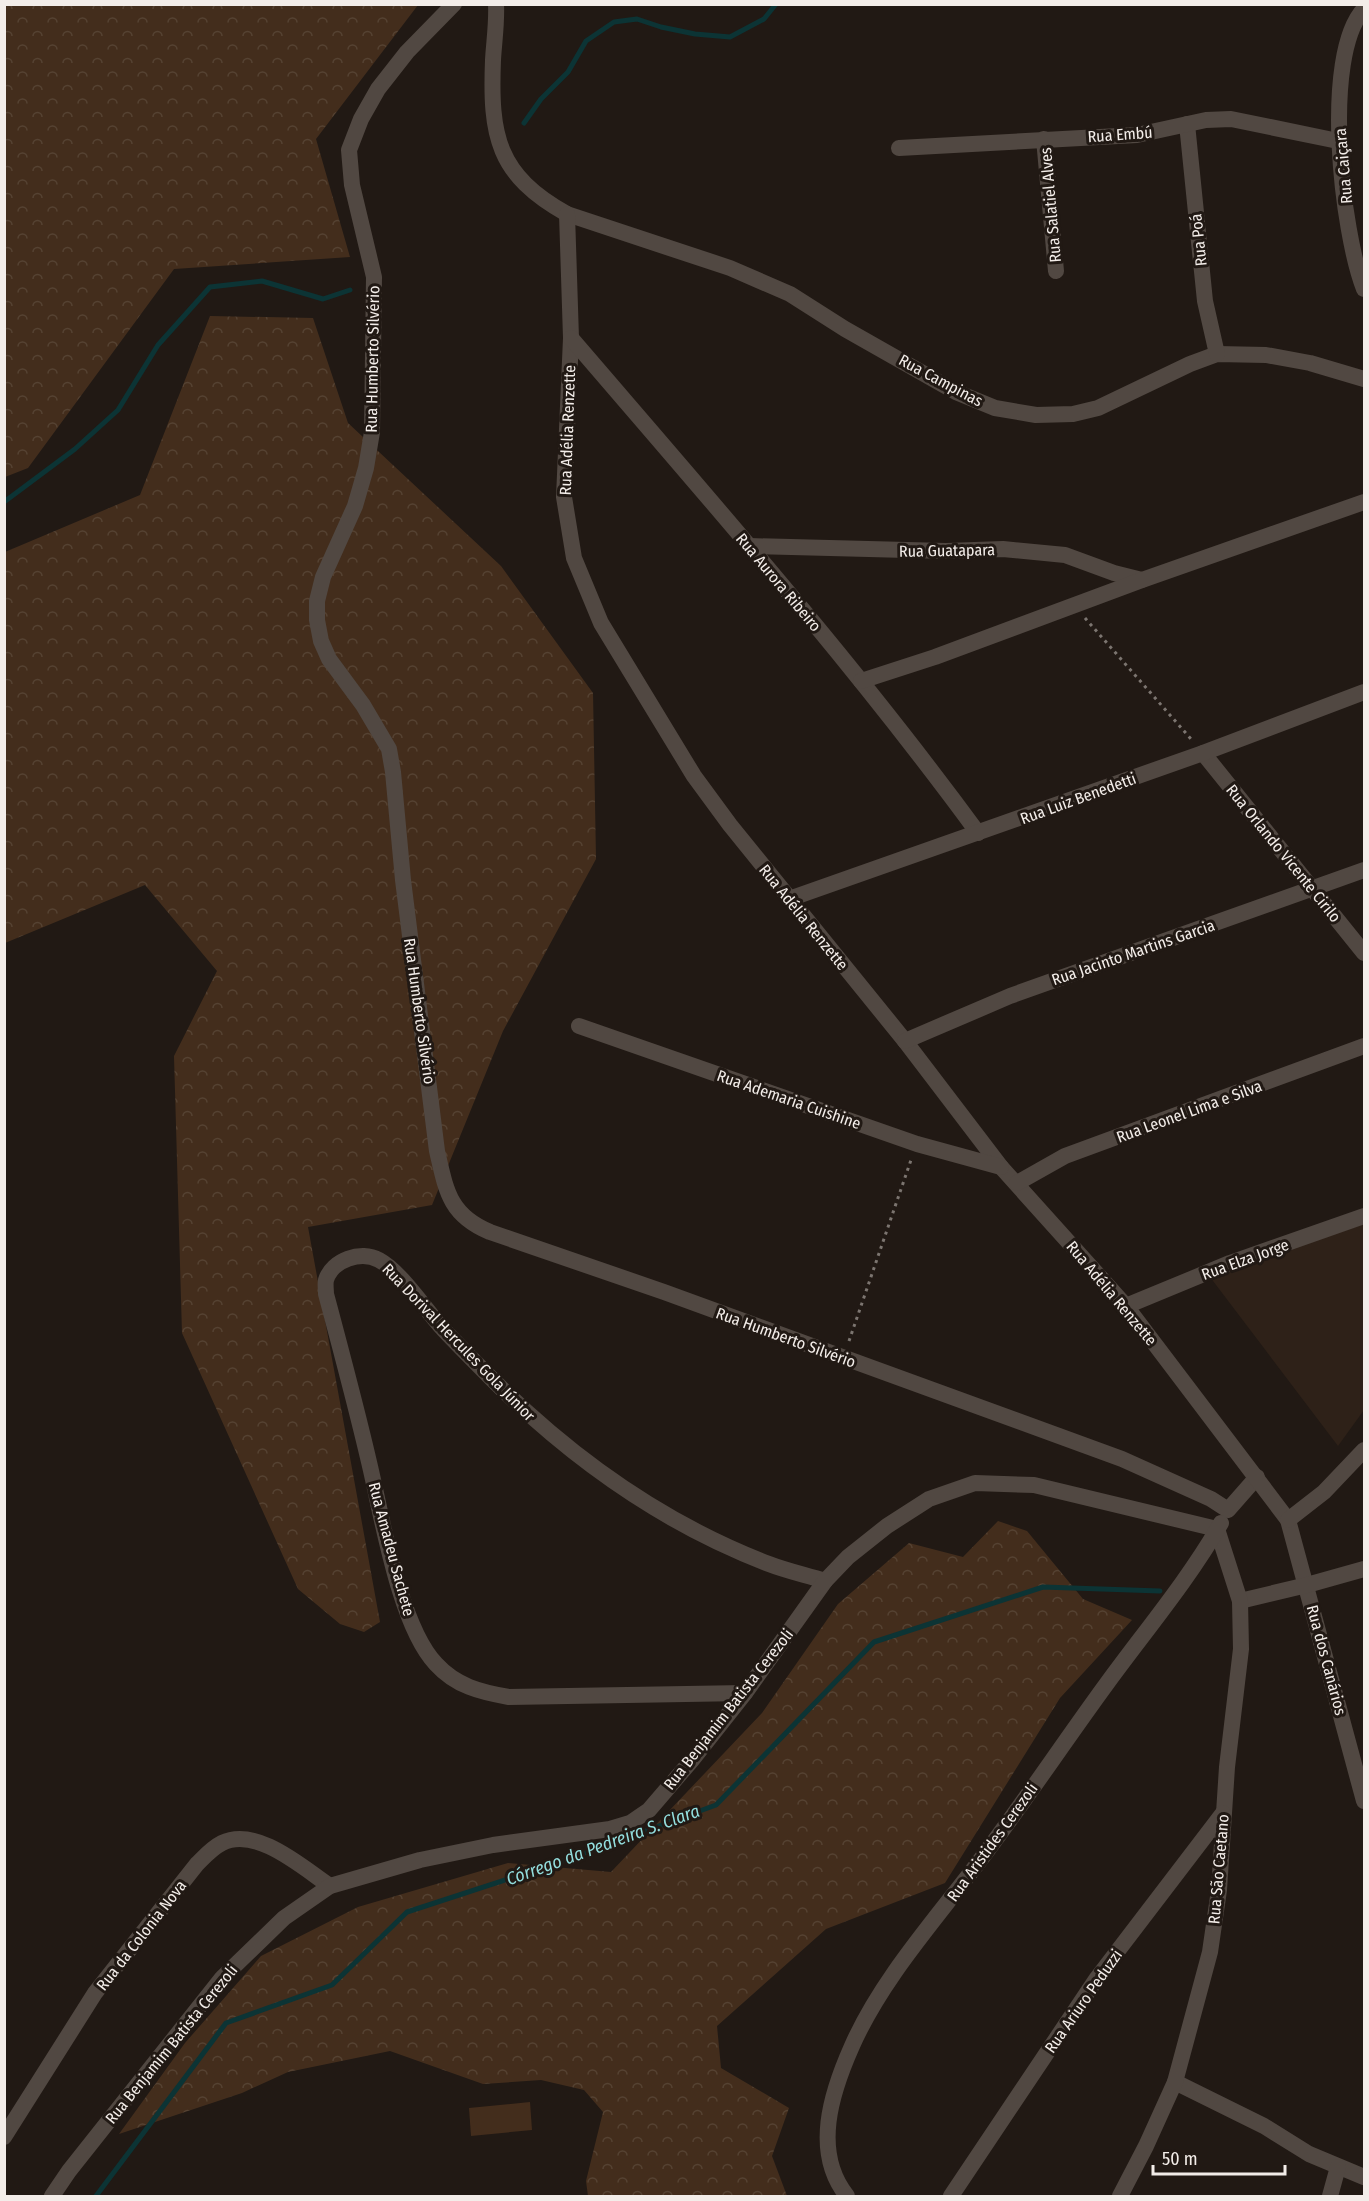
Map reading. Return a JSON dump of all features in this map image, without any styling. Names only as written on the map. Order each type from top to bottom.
[{"type":"street","name":"Rua Humberto Silvério","points":[[454,4],[407,52],[378,89],[361,119],[349,150],[354,196],[374,277],[372,432],[366,468],[355,506],[323,577],[317,601],[317,620],[321,641],[329,660],[363,705],[389,749],[437,1151],[447,1194],[466,1218],[476,1226],[490,1232],[1122,1459],[1211,1498],[1228,1510]]},
{"type":"street","name":"Rua Campinas","points":[[496,4],[493,104],[502,153],[526,187],[567,214],[730,268],[790,294],[845,329],[956,392],[995,408],[1036,415],[1073,414],[1098,408],[1190,364],[1217,354],[1266,355],[1310,363],[1365,379]]},
{"type":"street","name":"Rua Caiçara","points":[[1365,9],[1360,14],[1346,45],[1339,104],[1338,141],[1350,230],[1359,274],[1365,289]]},
{"type":"street","name":"Rua Embú","points":[[899,148],[1137,135],[1206,120],[1231,119],[1338,141]]},
{"type":"street","name":"Rua Poá","points":[[1187,124],[1203,290],[1217,354]]},
{"type":"street","name":"Rua Salatiel Alves","points":[[1044,139],[1056,271]]},
{"type":"street","name":"Rua Adélia Renzette","points":[[567,214],[571,338],[564,497],[573,558],[602,623],[694,776],[789,899],[905,1041],[1001,1167],[1126,1306],[1288,1520]]},
{"type":"street","name":"Rua Aurora Ribeiro","points":[[571,338],[861,681],[978,833]]},
{"type":"street","points":[[861,681],[935,657],[1142,580],[1365,502]]},
{"type":"street","name":"Rua Guatapara","points":[[748,546],[946,551],[1003,549],[1065,555],[1114,573],[1142,580]]},
{"type":"street","name":"Rua Luiz Benedetti","points":[[789,899],[1203,753],[1365,692]]},
{"type":"street","name":"Rua Orlando Vicente Cirilo","points":[[1203,753],[1365,953]]},
{"type":"street","name":"Rua Jacinto Martins Garcia","points":[[905,1041],[1010,996],[1365,870]]},
{"type":"street","name":"Rua Ademaria Cuishine","points":[[579,1026],[917,1144],[1001,1167]]},
{"type":"street","name":"Rua Leonel Lima e Silva","points":[[1017,1183],[1065,1156],[1365,1046]]},
{"type":"street","name":"Rua Elza Jorge","points":[[1126,1306],[1220,1268],[1365,1216]]},
{"type":"street","name":"Rua Dorival Hercules Gola Júnior","points":[[326,1294],[326,1281],[332,1270],[344,1260],[362,1255],[377,1258],[392,1269],[444,1330],[526,1413],[557,1440],[599,1471],[654,1508],[738,1551],[770,1564],[825,1581]]},
{"type":"street","name":"Rua Amadeu Sachete","points":[[326,1294],[352,1391],[389,1548],[409,1619],[424,1648],[446,1675],[464,1686],[481,1692],[509,1697],[745,1693]]},
{"type":"street","points":[[1288,1520],[1324,1492],[1365,1450]]},
{"type":"street","points":[[1228,1510],[1257,1477]]},
{"type":"street","name":"Rua Benjamim Batista Cerezoli","points":[[52,2196],[69,2170],[222,1978],[284,1918],[330,1886],[420,1860],[493,1845],[610,1829],[630,1823],[649,1810],[745,1693],[825,1581],[848,1557],[887,1526],[929,1499],[975,1483],[1034,1485],[1217,1529]]},
{"type":"street","name":"Rua Aristides Cerezoli","points":[[847,2196],[838,2186],[830,2167],[828,2132],[833,2101],[841,2074],[870,2010],[908,1955],[996,1841],[1217,1529],[1228,1510]]},
{"type":"street","name":"Rua dos Canários","points":[[1288,1520],[1365,1801]]},
{"type":"street","name":"Rua São Caetano","points":[[1120,2196],[1175,2082],[1210,1952],[1219,1890],[1233,1705],[1241,1649],[1240,1601],[1217,1529]]},
{"type":"street","points":[[1240,1601],[1365,1569]]},
{"type":"street","name":"Rua Ariuro Peduzzi","points":[[951,2196],[1097,1978],[1224,1812]]},
{"type":"street","name":"Rua da Colonia Nova","points":[[4,2137],[95,1993],[197,1864],[211,1850],[224,1842],[254,1841],[273,1848],[330,1886]]},
{"type":"street","points":[[1175,2082],[1264,2126],[1309,2154],[1365,2177]]},
{"type":"street","points":[[1330,2196],[1338,2167]]},
{"type":"path","points":[[1074,605],[1203,753]]},
{"type":"path","points":[[843,1357],[917,1144]]},
{"type":"shaded area","points":[[1364,1224],[1364,1410],[1338,1446],[1210,1277]]},
{"type":"green space","points":[[5,4],[418,5],[316,139],[350,257],[174,269],[28,468],[5,477]]},
{"type":"green space","points":[[210,316],[313,318],[348,423],[501,566],[593,693],[596,859],[503,1031],[432,1205],[308,1227],[380,1622],[364,1632],[340,1624],[298,1589],[182,1333],[174,1056],[217,971],[145,885],[5,943],[5,552],[140,495]]},
{"type":"green space","points":[[998,1521],[1027,1531],[1083,1599],[1132,1620],[1060,1698],[945,1883],[826,1929],[717,2026],[721,2068],[789,2108],[772,2156],[787,2196],[588,2196],[586,2181],[603,2112],[584,2090],[541,2080],[483,2084],[390,2051],[288,2072],[242,2093],[119,2134],[185,2043],[261,1956],[358,1907],[508,1863],[611,1872],[762,1713],[838,1604],[909,1543],[963,1557]]},
{"type":"green space","points":[[530,2102],[532,2130],[471,2136],[469,2108]]},
{"type":"waterway","points":[[524,123],[541,99],[568,72],[586,41],[614,22],[637,19],[695,34],[730,37],[764,19],[776,4]]},
{"type":"waterway","points":[[4,502],[75,449],[118,410],[158,345],[210,287],[262,281],[323,299],[350,290]]},
{"type":"waterway","name":"Córrego da Pedreira S. Clara","points":[[96,2196],[226,2023],[332,1985],[407,1912],[569,1859],[716,1805],[874,1642],[1043,1587],[1160,1591]]}]
